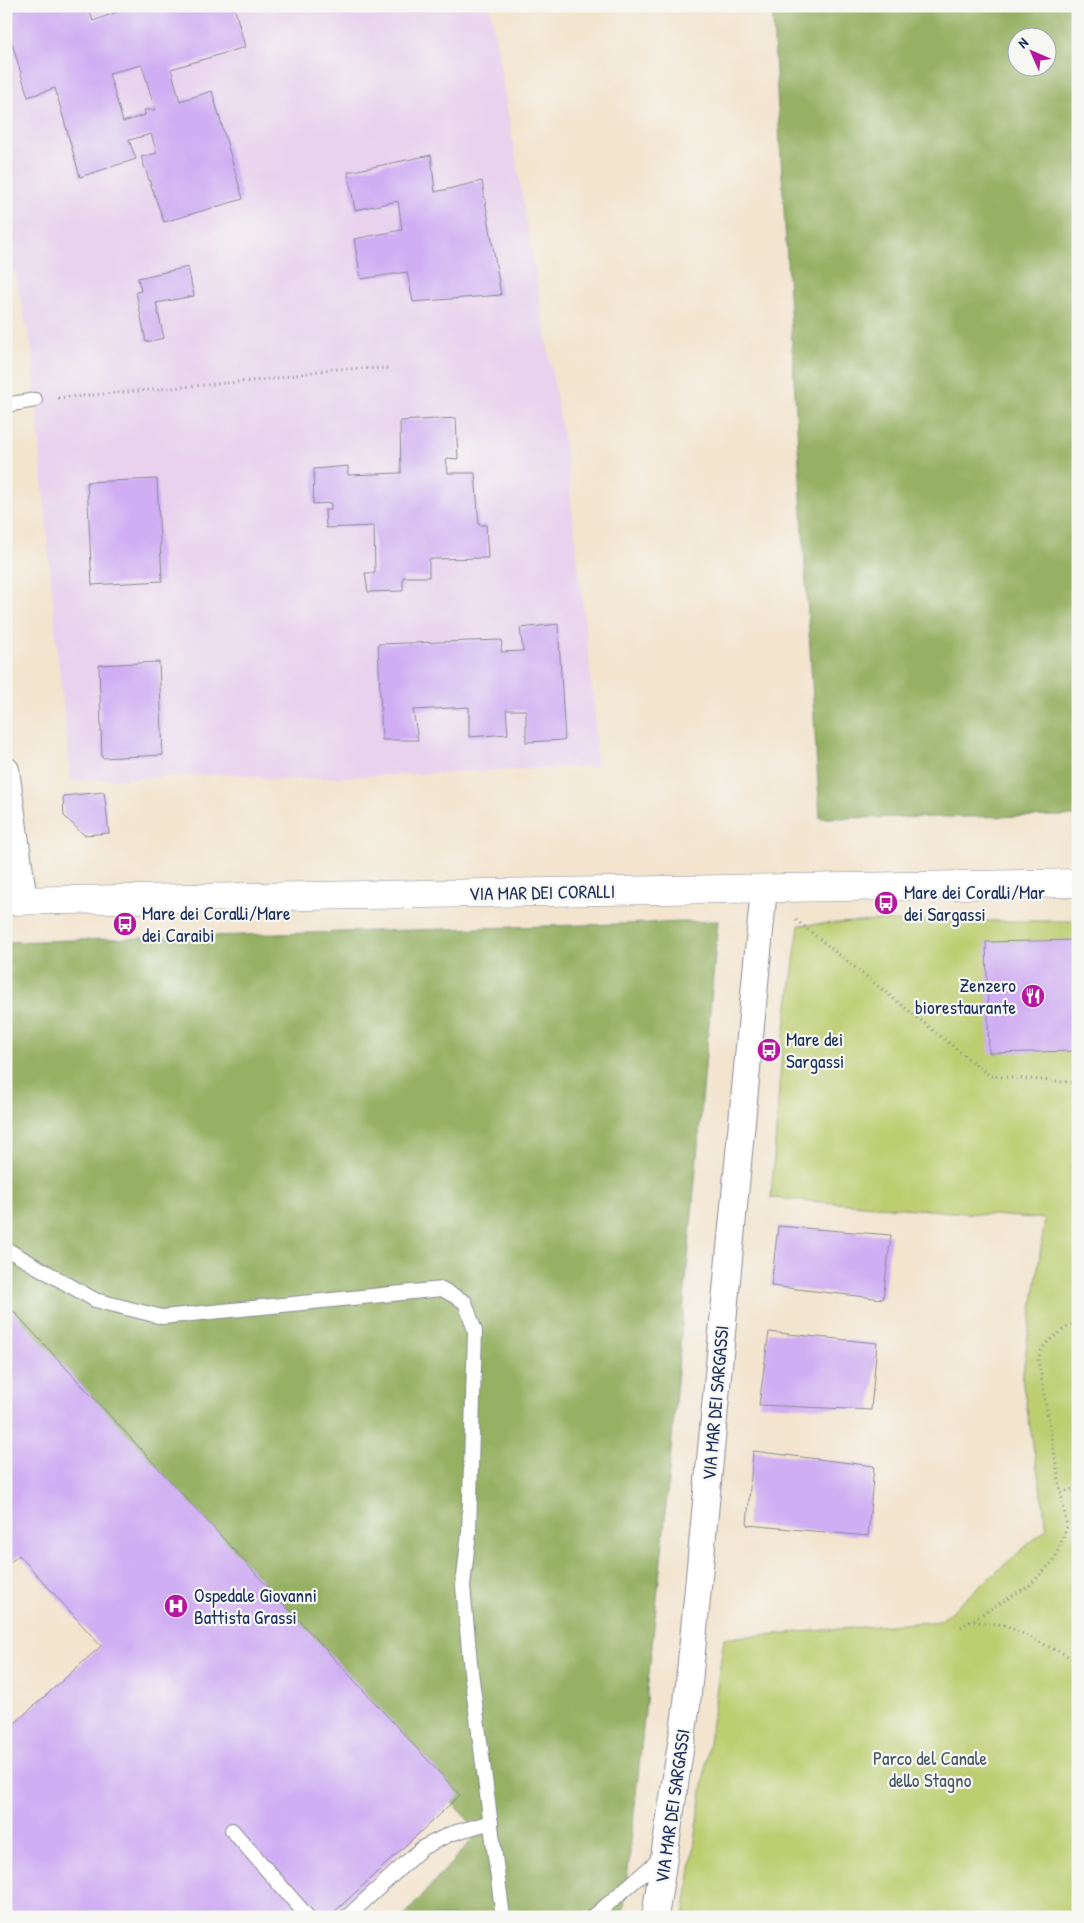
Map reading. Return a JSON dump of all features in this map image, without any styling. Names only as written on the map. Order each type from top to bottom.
[{"type":"street","points":[[6,770],[15,901]]},
{"type":"street","name":"VIA MAR DEI CORALLI","points":[[15,901],[764,891],[1078,883]]},
{"type":"street","name":"VIA MAR DEI SARGASSI","points":[[655,1917],[687,1704],[764,891]]},
{"type":"lane","points":[[6,405],[35,400]]},
{"type":"lane","points":[[6,1249],[95,1300],[162,1317],[442,1289],[465,1302],[475,1331],[469,1532],[463,1586],[471,1672],[503,1917]]},
{"type":"lane","points":[[347,1917],[422,1848],[450,1834],[490,1822]]},
{"type":"lane","points":[[232,1830],[308,1917]]},
{"type":"lane","points":[[593,1917],[664,1855]]},
{"type":"path","points":[[35,400],[272,379],[330,369],[390,368]]},
{"type":"path","points":[[764,891],[990,1076],[1078,1083]]},
{"type":"path","points":[[960,1627],[1030,1585],[1055,1559],[1067,1527],[1038,1359],[1041,1349],[1046,1344],[1078,1321]]},
{"type":"path","points":[[1061,1492],[1078,1488]]},
{"type":"path","points":[[968,1621],[1005,1625],[1078,1661]]},
{"type":"shaded area","points":[[6,6],[490,6],[566,454],[595,713],[596,766],[278,780],[234,774],[71,781],[56,641],[32,352],[6,230]]},
{"type":"green space","points":[[772,6],[1078,6],[1078,816],[820,818]]},
{"type":"green space","points":[[718,921],[662,1551],[623,1917],[403,1917],[479,1832],[6,1320],[6,942]]},
{"type":"green space","name":"Parco del Canale dello Stagno","points":[[876,921],[1078,921],[1078,1917],[684,1917],[724,1638],[940,1621],[1047,1528],[1022,1379],[1045,1219],[771,1198],[782,1049],[799,925]]},
{"type":"building","points":[[6,6],[88,6],[93,21],[125,9],[124,6],[234,6],[245,47],[171,69],[180,101],[212,91],[243,199],[164,222],[141,157],[157,153],[151,134],[129,140],[136,159],[80,177],[55,88],[28,97],[6,23]],"holes":[[[142,65],[155,110],[144,110],[145,115],[123,122],[109,73]]]},
{"type":"building","points":[[431,155],[435,192],[482,181],[501,295],[413,302],[407,272],[361,279],[354,239],[402,230],[398,201],[355,210],[348,172]]},
{"type":"building","points":[[188,267],[194,296],[156,303],[164,338],[146,342],[136,292],[141,291],[138,278]]},
{"type":"building","points":[[456,418],[458,459],[446,458],[448,473],[475,473],[479,525],[486,525],[488,558],[429,559],[429,577],[403,577],[403,591],[368,592],[365,573],[375,573],[374,526],[326,528],[325,510],[331,510],[331,503],[313,504],[314,469],[348,466],[348,475],[401,473],[400,421]]},
{"type":"building","points":[[157,479],[162,581],[92,585],[87,482]]},
{"type":"building","points":[[558,624],[565,740],[526,742],[526,710],[506,710],[508,734],[469,737],[469,707],[413,710],[418,740],[382,740],[378,644],[502,640],[501,652],[523,651],[520,628]]},
{"type":"building","points":[[159,662],[163,755],[102,758],[99,665]]},
{"type":"building","points":[[104,792],[109,833],[84,835],[64,816],[63,796]]},
{"type":"building","name":"Zenzero biorestaurante","points":[[1078,940],[1078,1051],[989,1053],[986,942]]},
{"type":"building","points":[[778,1226],[891,1235],[883,1299],[771,1286]]},
{"type":"building","name":"Ospedale Giovanni Battista Grassi","points":[[6,1303],[460,1795],[329,1917],[6,1917],[6,1731],[101,1646],[19,1555],[6,1566]]},
{"type":"building","points":[[769,1332],[877,1343],[871,1410],[759,1405]]},
{"type":"building","points":[[753,1451],[874,1466],[868,1536],[747,1525]]},
{"type":"place","name":"Mare dei Coralli/Mar dei Sargassi","points":[[886,903]]},
{"type":"place","name":"Mare dei Coralli/Mare dei Caraibi","points":[[125,924]]},
{"type":"place","name":"Zenzero biorestaurante","points":[[1033,996]]},
{"type":"place","name":"Mare dei Sargassi","points":[[769,1050]]},
{"type":"place","name":"Ospedale Giovanni Battista Grassi","points":[[176,1606]]}]
